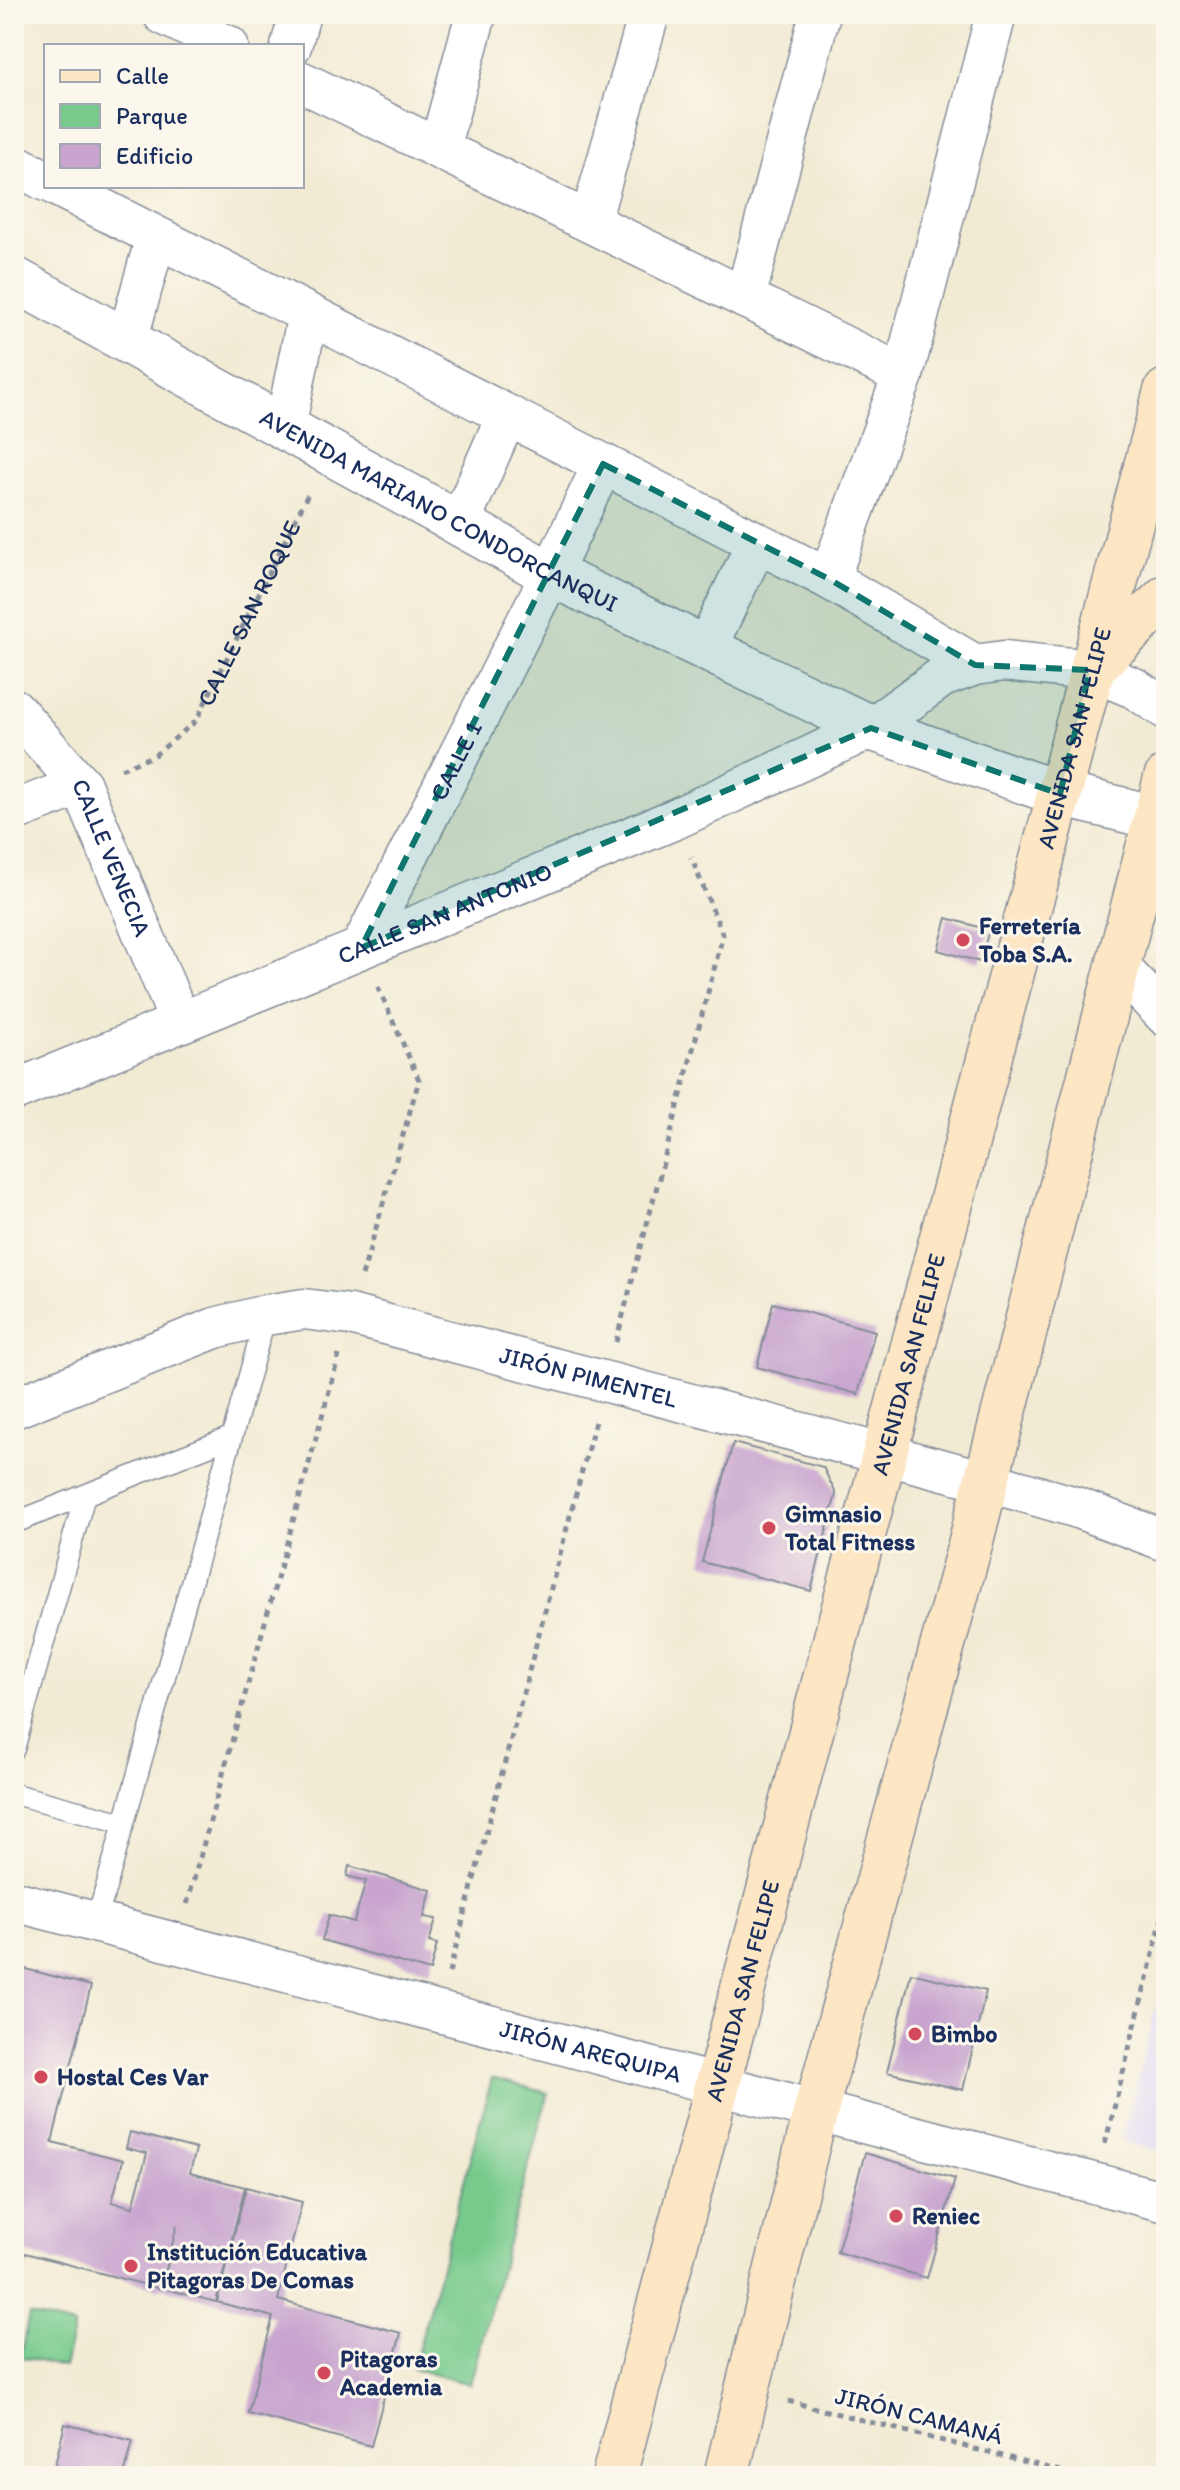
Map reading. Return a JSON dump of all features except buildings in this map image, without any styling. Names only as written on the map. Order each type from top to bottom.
[{"type":"main road","name":"AVENIDA SAN FELIPE","points":[[614,2476],[1166,391]]},
{"type":"main road","points":[[1090,670],[1166,597]]},
{"type":"main road","points":[[726,2476],[816,2110],[986,1481],[1161,798]]},
{"type":"street","points":[[163,14],[224,44]]},
{"type":"street","points":[[292,44],[300,14]]},
{"type":"street","points":[[439,149],[476,14]]},
{"type":"street","points":[[590,222],[649,14]]},
{"type":"street","points":[[745,298],[820,14]]},
{"type":"street","points":[[829,579],[903,375],[996,14]]},
{"type":"street","points":[[304,83],[903,375]]},
{"type":"street","points":[[14,164],[44,180]]},
{"type":"street","points":[[61,188],[829,579],[975,665]]},
{"type":"street","points":[[127,341],[156,237]]},
{"type":"street","name":"AVENIDA MARIANO CONDORCANQUI","points":[[14,279],[551,574],[871,728],[1060,794],[1161,798]]},
{"type":"street","points":[[285,428],[308,314]]},
{"type":"street","points":[[460,522],[507,415]]},
{"type":"street","name":"CALLE 1","points":[[361,948],[551,574],[603,464]]},
{"type":"street","points":[[706,648],[757,543]]},
{"type":"street","points":[[871,728],[942,677],[975,665],[1004,661],[1090,670],[1134,688],[1166,709]]},
{"type":"street","name":"CALLE VENECIA","points":[[14,709],[81,785],[180,1022]]},
{"type":"street","name":"CALLE SAN ANTONIO","points":[[14,1091],[675,819],[871,728]]},
{"type":"street","points":[[14,811],[81,785]]},
{"type":"street","points":[[1118,966],[1166,1016]]},
{"type":"street","name":"JIRÓN PIMENTEL","points":[[14,1408],[215,1328],[304,1309],[350,1315],[986,1481],[1075,1507],[1166,1541]]},
{"type":"street","name":"JIRÓN AREQUIPA","points":[[14,1901],[1166,2202]]},
{"type":"lane","points":[[96,1923],[266,1315]]},
{"type":"lane","points":[[14,1523],[231,1437]]},
{"type":"lane","points":[[14,1749],[85,1495]]},
{"type":"lane","points":[[14,1794],[124,1823]]},
{"type":"path","name":"CALLE SAN ROQUE","points":[[81,785],[155,755],[196,721],[329,451]]},
{"type":"path","points":[[438,2012],[723,935],[675,819]]},
{"type":"path","points":[[176,1944],[350,1315],[419,1080],[361,948]]},
{"type":"path","points":[[1096,2183],[1166,1903]]},
{"type":"path","name":"JIRÓN CAMANÁ","points":[[749,2390],[1080,2476]]},
{"type":"highlighted area","points":[[603,464],[829,579],[975,665],[1090,670],[1060,794],[871,728],[361,948]]},
{"type":"shaded area","points":[[1166,1967],[1166,2153],[1122,2141]]},
{"type":"green space","points":[[492,2078],[548,2093],[470,2384],[413,2369]]},
{"type":"green space","points":[[29,2315],[74,2326],[64,2367],[20,2357]]},
{"type":"place","name":"Ferretería Toba S.A.","points":[[963,940]]},
{"type":"place","name":"Gimnasio Total Fitness","points":[[769,1528]]},
{"type":"place","name":"Bimbo","points":[[915,2034]]},
{"type":"place","name":"Hostal Ces Var","points":[[41,2077]]},
{"type":"place","name":"Reniec","points":[[896,2216]]},
{"type":"place","name":"Institución Educativa Pitagoras De Comas","points":[[131,2266]]},
{"type":"place","name":"Pitagoras Academia","points":[[324,2373]]}]
